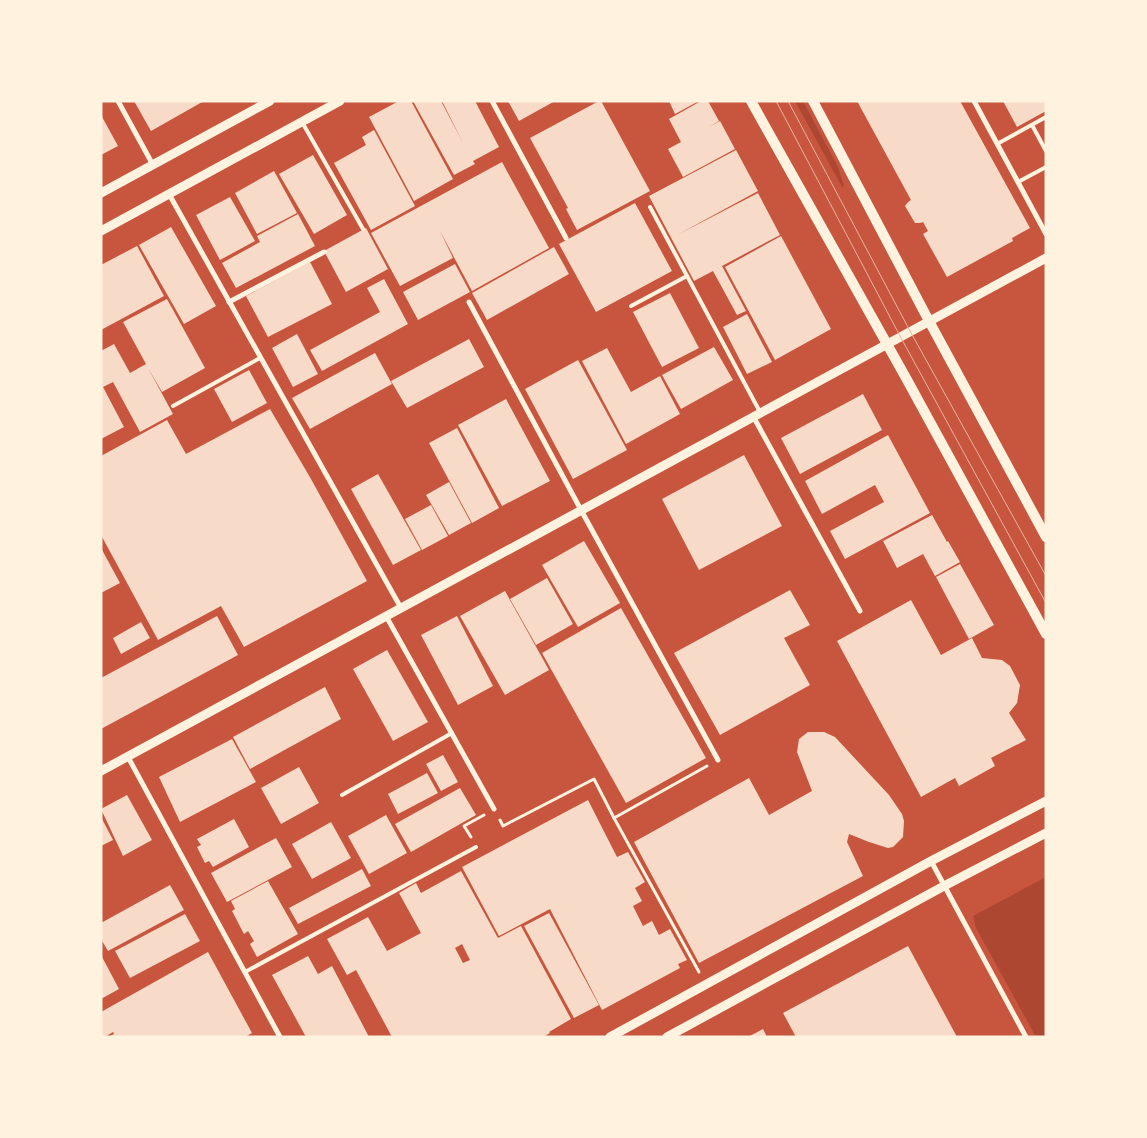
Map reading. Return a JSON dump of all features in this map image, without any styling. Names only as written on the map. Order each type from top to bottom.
[{"type":"main road","points":[[751,101],[1046,634]]},
{"type":"main road","points":[[813,101],[1045,535]]},
{"type":"street","points":[[118,101],[153,166]]},
{"type":"street","points":[[101,193],[270,101]]},
{"type":"street","points":[[101,231],[340,101]]},
{"type":"street","points":[[492,101],[566,238]]},
{"type":"street","points":[[974,101],[1046,234]]},
{"type":"street","points":[[168,194],[402,608]]},
{"type":"street","points":[[229,302],[324,252]]},
{"type":"street","points":[[101,771],[1046,258]]},
{"type":"street","points":[[469,302],[718,760]]},
{"type":"street","points":[[757,415],[860,611]]},
{"type":"street","points":[[386,616],[494,809]]},
{"type":"street","points":[[128,756],[280,1037]]},
{"type":"street","points":[[610,1037],[930,861],[1046,801]]},
{"type":"street","points":[[667,1037],[944,886],[1046,833]]},
{"type":"street","points":[[930,861],[1026,1037]]},
{"type":"lane","points":[[997,144],[1046,118]]},
{"type":"lane","points":[[302,122],[363,229]]},
{"type":"lane","points":[[1032,125],[1046,151]]},
{"type":"lane","points":[[1018,182],[1046,167]]},
{"type":"lane","points":[[650,207],[757,415]]},
{"type":"lane","points":[[631,306],[687,276]]},
{"type":"lane","points":[[173,406],[260,358]]},
{"type":"lane","points":[[342,795],[452,733]]},
{"type":"lane","points":[[245,972],[476,847]]},
{"type":"path","points":[[614,818],[718,760]]},
{"type":"path","points":[[476,847],[464,826],[494,809],[503,826],[594,779],[706,984]]},
{"type":"shaded area","points":[[795,101],[803,101],[838,167],[844,186],[842,187]]},
{"type":"shaded area","points":[[1046,877],[1046,1037],[1036,1037],[976,928],[973,916]]},
{"type":"building","points":[[134,101],[204,101],[151,131]]},
{"type":"building","points":[[399,101],[411,101],[453,179],[414,201],[369,117]]},
{"type":"building","points":[[413,101],[441,101],[463,143],[442,101],[475,101],[499,147],[473,161],[475,164],[454,175]]},
{"type":"building","points":[[508,101],[555,101],[519,121]]},
{"type":"building","points":[[601,101],[650,191],[577,230],[566,209],[568,208],[530,138]]},
{"type":"building","points":[[669,101],[699,101],[675,114]]},
{"type":"building","points":[[701,101],[708,101],[719,121],[709,127],[720,121],[735,149],[683,177],[668,149],[681,142],[669,119]]},
{"type":"building","points":[[857,101],[960,101],[1030,228],[1012,238],[1013,241],[947,277],[923,234],[928,231],[923,222],[915,223],[905,206],[911,200]]},
{"type":"building","points":[[1003,101],[1046,101],[1046,111],[1017,127]]},
{"type":"building","points":[[101,115],[118,146],[101,155]]},
{"type":"building","points":[[374,130],[415,206],[371,230],[334,163],[366,145],[362,137]]},
{"type":"building","points":[[736,150],[758,191],[677,235],[758,193],[780,235],[722,266],[746,311],[737,315],[713,271],[694,281],[649,196]]},
{"type":"building","points":[[313,155],[347,215],[314,234],[279,174]]},
{"type":"building","points":[[502,162],[549,248],[472,291],[440,231],[453,258],[400,286],[371,233]]},
{"type":"building","points":[[274,171],[297,213],[257,234],[235,193]]},
{"type":"building","points":[[230,197],[255,241],[220,260],[196,215]]},
{"type":"building","points":[[635,203],[672,271],[596,312],[559,244]]},
{"type":"building","points":[[298,214],[315,246],[236,288],[222,263],[260,242],[257,236]]},
{"type":"building","points":[[171,227],[216,306],[184,324],[139,245]]},
{"type":"building","points":[[366,228],[388,269],[346,292],[324,251]]},
{"type":"building","points":[[781,236],[831,329],[775,360],[725,267]]},
{"type":"building","points":[[137,246],[164,296],[101,330],[101,265]]},
{"type":"building","points":[[554,247],[569,274],[487,320],[472,293]]},
{"type":"building","points":[[310,262],[332,304],[268,337],[246,296]]},
{"type":"building","points":[[455,264],[470,292],[418,320],[403,292]]},
{"type":"building","points":[[384,279],[408,324],[322,371],[310,350],[380,312],[367,288]]},
{"type":"building","points":[[670,293],[699,348],[662,367],[633,312]]},
{"type":"building","points":[[167,299],[205,368],[162,392],[148,368],[173,414],[140,432],[113,382],[103,387],[124,427],[101,439],[101,351],[114,344],[130,373],[146,364],[123,322]]},
{"type":"building","points":[[747,314],[772,362],[747,374],[723,327]]},
{"type":"building","points":[[297,334],[318,374],[293,387],[272,348]]},
{"type":"building","points":[[469,339],[484,367],[407,408],[391,381]]},
{"type":"building","points":[[714,347],[733,380],[681,409],[662,375]]},
{"type":"building","points":[[607,348],[631,392],[660,376],[680,414],[626,444],[582,361]]},
{"type":"building","points":[[375,353],[392,384],[310,429],[292,398]]},
{"type":"building","points":[[578,360],[627,450],[573,479],[525,389]]},
{"type":"building","points":[[249,370],[267,403],[232,422],[214,389]]},
{"type":"building","points":[[863,394],[882,430],[800,474],[781,438]]},
{"type":"building","points":[[506,399],[550,481],[502,506],[458,425]]},
{"type":"building","points":[[270,409],[367,581],[244,647],[221,606],[158,640],[101,535],[101,456],[167,420],[186,454]]},
{"type":"building","points":[[457,428],[499,508],[472,523],[429,443]]},
{"type":"building","points":[[888,435],[930,513],[845,559],[830,531],[884,502],[875,485],[822,514],[805,481]]},
{"type":"building","points":[[744,455],[782,526],[699,570],[662,499]]},
{"type":"building","points":[[378,474],[421,550],[393,565],[351,489]]},
{"type":"building","points":[[449,482],[471,523],[449,535],[426,495]]},
{"type":"building","points":[[431,505],[448,536],[422,550],[405,519]]},
{"type":"building","points":[[932,515],[960,562],[935,576],[923,554],[897,568],[883,541]]},
{"type":"building","points":[[584,541],[620,603],[578,627],[542,565]]},
{"type":"building","points":[[101,548],[120,583],[101,593]]},
{"type":"building","points":[[960,564],[994,625],[969,639],[936,577]]},
{"type":"building","points":[[547,578],[573,624],[536,645],[510,599]]},
{"type":"building","points":[[790,590],[810,625],[784,638],[810,685],[720,735],[674,653]]},
{"type":"building","points":[[505,591],[549,670],[505,695],[460,616]]},
{"type":"building","points":[[911,600],[941,655],[972,638],[982,658],[1002,660],[1010,666],[1020,685],[1017,703],[1009,713],[1026,740],[991,758],[995,766],[959,786],[955,778],[921,797],[837,641]]},
{"type":"building","points":[[621,608],[706,758],[626,803],[542,653]]},
{"type":"building","points":[[217,616],[238,655],[101,729],[101,678]]},
{"type":"building","points":[[457,616],[493,686],[458,705],[421,635]]},
{"type":"building","points":[[141,622],[150,638],[121,654],[113,638]]},
{"type":"building","points":[[387,650],[428,722],[393,741],[353,669]]},
{"type":"building","points":[[325,687],[341,719],[250,769],[233,737]]},
{"type":"building","points":[[808,732],[824,732],[835,737],[889,795],[902,814],[904,821],[903,837],[893,847],[888,848],[849,834],[847,842],[863,876],[699,963],[634,842],[749,778],[769,815],[812,791],[797,752],[799,739]]},
{"type":"building","points":[[232,739],[256,782],[180,822],[159,777]]},
{"type":"building","points":[[443,755],[458,782],[441,791],[426,764]]},
{"type":"building","points":[[299,767],[319,803],[281,824],[261,788]]},
{"type":"building","points":[[427,773],[438,793],[398,814],[388,794]]},
{"type":"building","points":[[460,788],[476,815],[411,852],[395,824]]},
{"type":"building","points":[[127,795],[152,840],[123,856],[101,809]]},
{"type":"building","points":[[588,800],[617,857],[628,852],[645,882],[635,888],[642,901],[633,906],[643,926],[652,921],[659,935],[670,929],[687,960],[678,964],[680,968],[602,1010],[550,909],[499,936],[462,867]]},
{"type":"building","points":[[386,815],[407,853],[369,874],[348,836]]},
{"type":"building","points":[[101,817],[113,840],[101,846]]},
{"type":"building","points":[[234,819],[249,847],[213,867],[209,861],[205,863],[197,847],[201,845],[197,839]]},
{"type":"building","points":[[331,822],[351,858],[312,879],[292,844]]},
{"type":"building","points":[[276,838],[292,867],[227,902],[211,873]]},
{"type":"building","points":[[362,869],[371,886],[298,924],[289,908]]},
{"type":"building","points":[[461,871],[498,938],[521,926],[571,1019],[543,1037],[392,1037],[356,970],[347,975],[327,939],[368,917],[387,951],[421,933],[399,893],[416,883],[421,893]],"holes":[[[462,944],[470,960],[463,963],[455,948]]]},
{"type":"building","points":[[268,881],[298,934],[257,957],[250,944],[254,941],[248,931],[244,934],[232,911],[235,909],[231,901]]},
{"type":"building","points":[[170,885],[184,910],[108,951],[101,939],[101,923]]},
{"type":"building","points":[[549,913],[599,1005],[574,1018],[524,926]]},
{"type":"building","points":[[185,914],[200,941],[130,978],[115,951]]},
{"type":"building","points":[[908,946],[957,1037],[796,1037],[783,1013]]},
{"type":"building","points":[[208,952],[252,1033],[245,1037],[108,1037],[114,1034],[113,1032],[105,1037],[101,1037],[101,1012]]},
{"type":"building","points":[[101,955],[119,989],[101,999]]},
{"type":"building","points":[[308,956],[318,974],[332,966],[369,1037],[306,1037],[272,975]]},
{"type":"building","points":[[763,1029],[767,1037],[748,1037]]},
{"type":"tram line","points":[[776,101],[900,336],[1046,603]]},
{"type":"tram line","points":[[788,101],[910,331],[1046,576]]}]
